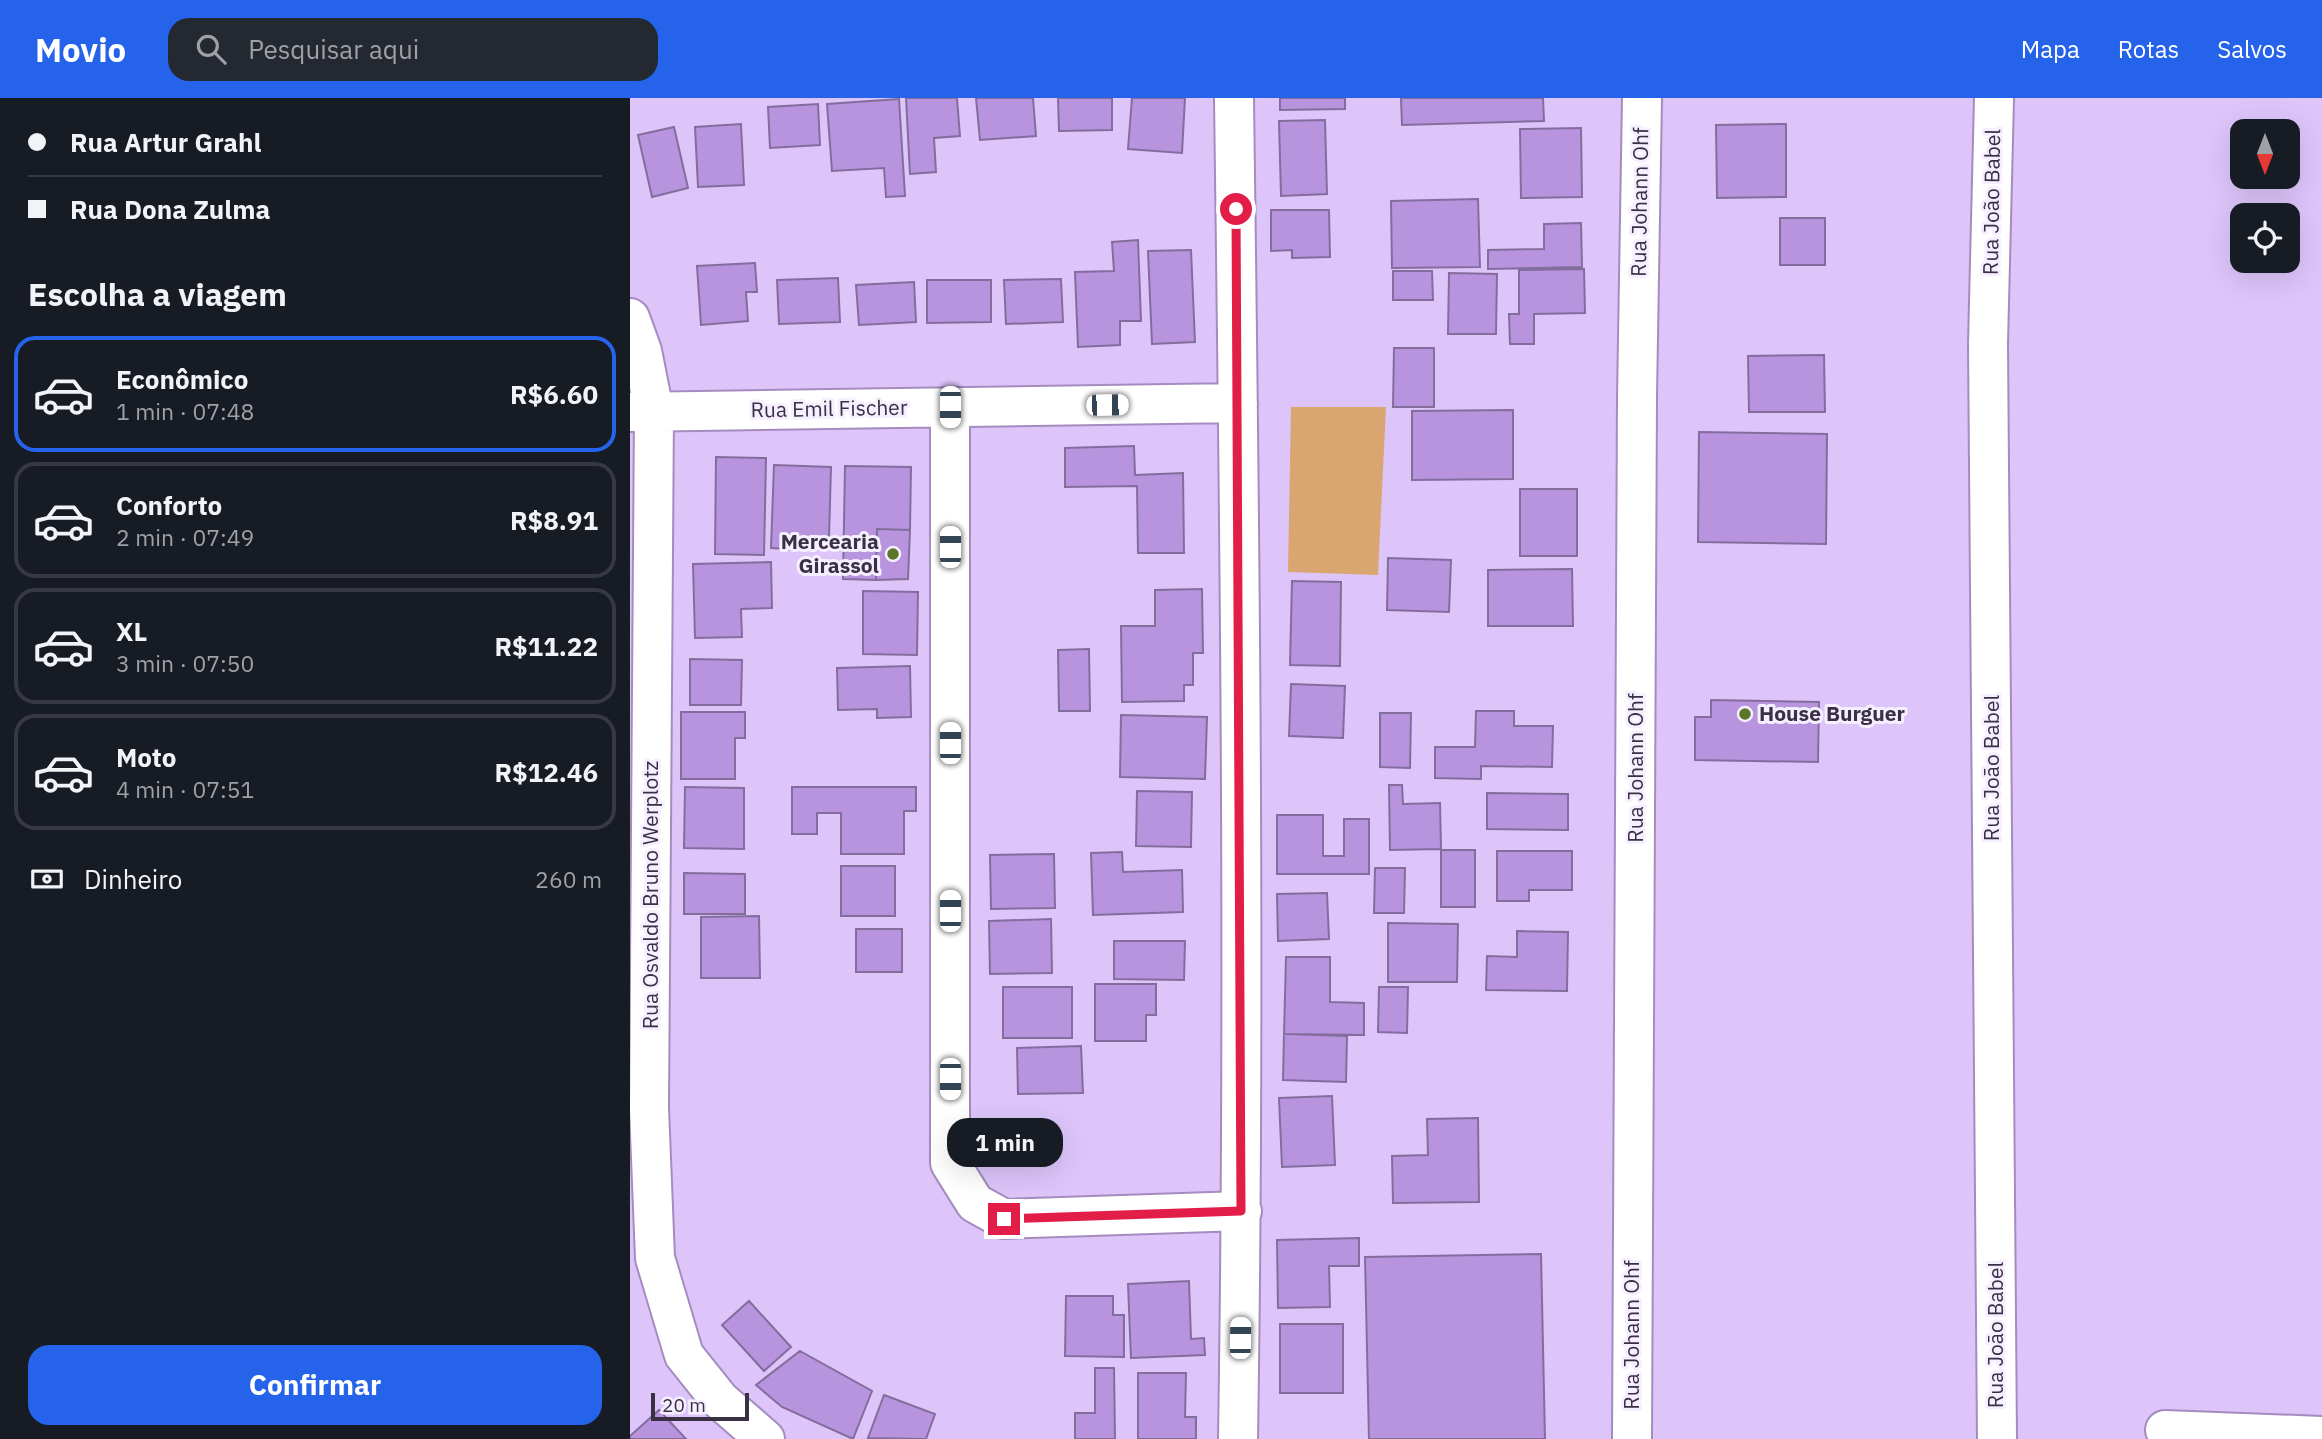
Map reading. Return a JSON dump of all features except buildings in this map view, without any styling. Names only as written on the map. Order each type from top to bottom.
[{"type":"street","points":[[1234,98],[1241,1211],[1238,1439]]},
{"type":"street","name":"Rua Johann Ohf","points":[[1632,1439],[1637,397],[1642,98]]},
{"type":"street","name":"Rua João Babel","points":[[1994,98],[1989,358],[1997,1439]]},
{"type":"street","name":"Rua Osvaldo Bruno Werplotz","points":[[630,318],[642,351],[649,1108],[655,1258],[684,1355],[720,1400],[765,1439]]},
{"type":"street","name":"Rua Emil Fischer","points":[[642,412],[1238,403]]},
{"type":"street","points":[[950,407],[950,1163],[975,1203],[1004,1219],[1241,1211]]},
{"type":"street","points":[[2165,1430],[2322,1436]]},
{"type":"shaded area","points":[[1291,407],[1386,407],[1378,575],[1288,572]]},
{"type":"place","name":"Mercearia Girassol","points":[[893,554]]},
{"type":"place","name":"House Burguer","points":[[1745,714]]},
{"type":"route","points":[[1004,1219],[1241,1211],[1236,209]]}]
